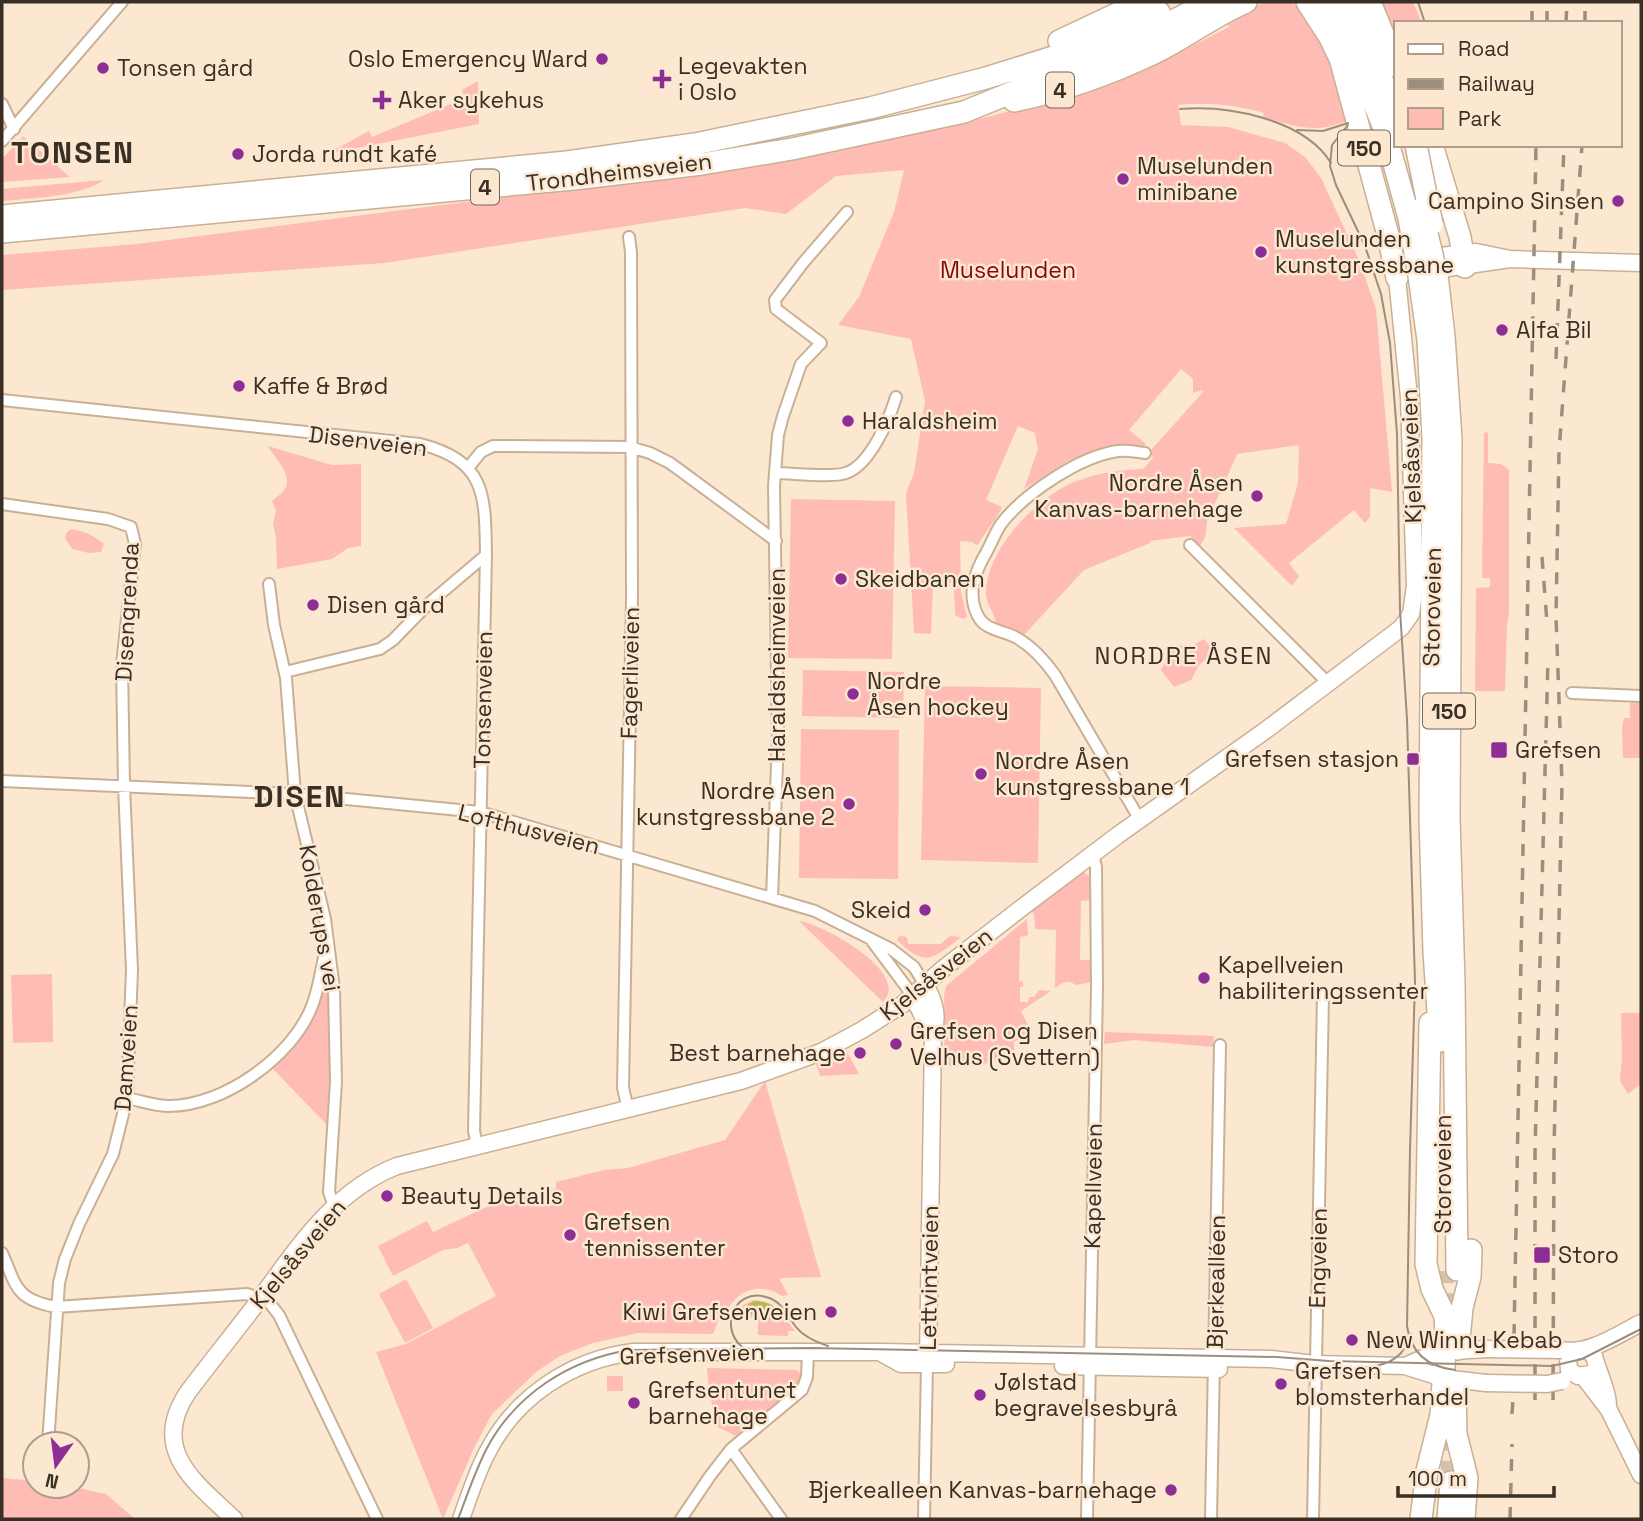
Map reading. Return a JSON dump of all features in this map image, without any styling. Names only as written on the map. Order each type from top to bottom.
[{"type":"highway","name":"4","points":[[986,78],[1142,2]]},
{"type":"highway","name":"Trondheimsveien","points":[[2,232],[646,171],[792,149],[964,112],[1137,30],[1181,2]]},
{"type":"highway","name":"Trondheimsveien","points":[[2,216],[641,153],[870,108],[986,78],[1137,30],[1211,2]]},
{"type":"highway","name":"4","points":[[964,112],[1045,94],[1093,78],[1152,54],[1246,2]]},
{"type":"highway","name":"150","points":[[1307,2],[1329,36],[1354,87],[1384,126]]},
{"type":"highway","name":"Storoveien","points":[[1329,2],[1384,126]]},
{"type":"highway","name":"Storoveien","points":[[1349,2],[1371,48],[1384,126],[1409,218],[1414,276],[1445,347],[1430,762],[1434,951],[1450,1270],[1454,983],[1442,439]]},
{"type":"highway","points":[[1370,2],[1394,61]]},
{"type":"highway","name":"150","points":[[1341,62],[1388,235],[1414,276]]},
{"type":"highway","name":"Storoveien","points":[[1404,147],[1414,276]]},
{"type":"highway","name":"150","points":[[1414,276],[1431,210],[1416,147]]},
{"type":"highway","points":[[1433,147],[1464,260]]},
{"type":"highway","name":"150","points":[[1434,951],[1428,1089],[1426,1264],[1432,1289],[1445,1316],[1451,1350]]},
{"type":"highway","name":"150","points":[[1421,1519],[1427,1471],[1449,1380],[1451,1350],[1470,1277],[1470,1136],[1454,983]]},
{"type":"highway","name":"150","points":[[1449,1380],[1456,1434],[1466,1478],[1464,1519]]},
{"type":"highway","points":[[1434,1519],[1444,1481],[1448,1519]]},
{"type":"street","points":[[2,141],[122,2]]},
{"type":"street","points":[[2,104],[14,129]]},
{"type":"street","name":"Haraldsheimveien","points":[[772,898],[778,738],[775,473],[778,435],[802,364],[821,343],[776,310],[775,300],[847,212]]},
{"type":"street","name":"Fagerliveien","points":[[628,1109],[623,1088],[632,597],[629,237]]},
{"type":"street","points":[[1414,276],[1464,260],[1641,263]]},
{"type":"street","name":"Kjelsåsveien","points":[[234,1519],[184,1469],[174,1446],[176,1414],[183,1400],[261,1297],[334,1206],[361,1185],[387,1170],[741,1081],[792,1064],[862,1030],[913,996],[970,947],[1406,623],[1413,607],[1415,586],[1408,372],[1414,276]]},
{"type":"street","points":[[775,473],[845,474],[862,465],[889,419],[897,397]]},
{"type":"street","name":"Disenveien","points":[[2,400],[420,444],[447,453],[468,468]]},
{"type":"street","points":[[468,468],[481,452],[493,446],[630,447],[670,463],[776,541]]},
{"type":"street","points":[[1140,820],[1042,657],[1016,637],[986,625],[978,618],[973,591],[980,563],[1000,526],[1016,508],[1074,466],[1093,457],[1119,451],[1145,453]]},
{"type":"street","name":"Tonsenveien","points":[[468,468],[482,492],[486,555],[474,1120],[477,1146]]},
{"type":"street","name":"Disengrenda","points":[[2,503],[108,520],[131,527],[135,544],[134,561],[122,665],[124,786]]},
{"type":"street","points":[[1190,545],[1328,683]]},
{"type":"street","points":[[285,672],[380,649],[486,555]]},
{"type":"street","name":"Kolderups vei","points":[[269,584],[274,625],[285,672],[295,794],[326,919],[334,989],[336,1082],[329,1192],[334,1206]]},
{"type":"street","points":[[1572,693],[1641,696]]},
{"type":"street","name":"Lofthusveien","points":[[2,781],[295,794],[480,812],[825,915],[904,958],[914,967],[925,985]]},
{"type":"street","name":"Damveien","points":[[49,1430],[55,1307],[65,1259],[113,1154],[127,1098],[132,970],[124,786]]},
{"type":"street","name":"Kapellveien","points":[[1087,1519],[1097,987],[1096,867],[1093,854]]},
{"type":"street","name":"Lofthusveien","points":[[872,941],[913,996]]},
{"type":"street","points":[[127,1098],[170,1106],[206,1099],[238,1084],[274,1060],[297,1036],[312,1006],[327,944]]},
{"type":"street","name":"Lettvintveien","points":[[924,1519],[933,1037],[936,1013],[925,985]]},
{"type":"street","name":"Lettvintveien","points":[[913,996],[933,1037]]},
{"type":"street","name":"Engveien","points":[[1313,1519],[1323,996]]},
{"type":"street","name":"Bjerkealléen","points":[[1211,1519],[1220,1045]]},
{"type":"street","points":[[2,1253],[10,1278],[19,1290],[34,1303],[55,1307],[247,1293],[261,1297],[273,1306],[279,1315],[377,1519]]},
{"type":"street","name":"Grefsenveien","points":[[461,1519],[487,1452],[505,1425],[541,1388],[572,1370],[599,1359],[640,1351],[880,1352],[928,1358],[1214,1364],[1278,1360],[1315,1364],[1405,1366],[1449,1380],[1547,1384],[1641,1323]]},
{"type":"street","name":"Grefsenveien","points":[[1405,1366],[1430,1353],[1486,1349],[1579,1363],[1641,1332]]},
{"type":"street","points":[[681,1519],[732,1449],[802,1390],[808,1373],[808,1352]]},
{"type":"street","points":[[1579,1363],[1609,1410],[1641,1475]]},
{"type":"street","points":[[732,1449],[781,1519]]},
{"type":"green space","name":"Muselunden","points":[[1267,2],[1289,2],[1298,6],[1324,46],[1347,121],[1324,127],[1305,128],[1263,117],[1264,113],[1253,110],[1200,104],[1178,105],[1181,125],[1228,127],[1285,143],[1305,157],[1321,178],[1359,260],[1376,309],[1392,492],[1370,488],[1370,517],[1365,523],[1354,510],[1289,563],[1299,576],[1292,586],[1234,528],[1286,524],[1298,483],[1299,445],[1237,454],[1209,516],[1205,538],[1199,547],[1190,536],[1150,541],[1084,570],[1023,636],[996,626],[987,601],[989,575],[995,558],[1016,526],[1044,500],[1074,482],[1100,474],[1143,469],[1153,458],[1151,450],[1203,392],[1193,393],[1193,379],[1181,369],[1129,430],[1146,444],[1141,448],[1102,450],[1068,461],[1024,489],[1038,449],[1035,433],[1018,426],[986,500],[1002,507],[1000,512],[978,544],[960,541],[961,592],[967,617],[963,619],[955,615],[954,583],[933,582],[931,634],[914,633],[906,493],[914,473],[925,401],[911,339],[838,325],[859,297],[894,212],[904,170],[836,176],[786,214],[745,208],[384,263],[2,290],[2,255],[137,244],[707,171],[960,124],[1049,101],[1137,70],[1139,73],[1229,27],[1227,23],[1248,8]]},
{"type":"green space","points":[[1381,2],[1413,2],[1421,21],[1394,21],[1394,35]]},
{"type":"green space","points":[[478,81],[479,124],[327,154],[369,131],[372,137],[465,98],[462,90]]},
{"type":"green space","points":[[23,136],[70,177],[2,182],[2,159]]},
{"type":"green space","points":[[104,180],[94,186],[69,193],[2,201],[2,189]]},
{"type":"green space","points":[[1488,432],[1488,463],[1501,464],[1509,470],[1509,613],[1505,691],[1475,691],[1476,588],[1490,587],[1490,578],[1482,578],[1484,433]]},
{"type":"green space","points":[[268,446],[332,465],[361,464],[361,546],[348,548],[332,559],[277,569],[273,524],[276,511],[272,501],[285,489],[287,477]]},
{"type":"green space","name":"Skeidbanen","points":[[791,499],[895,501],[892,659],[788,658]]},
{"type":"green space","points":[[71,529],[101,541],[104,544],[101,552],[89,553],[72,549],[65,538]]},
{"type":"green space","points":[[1204,639],[1214,652],[1199,665],[1191,680],[1174,687],[1161,670],[1173,646],[1194,645]]},
{"type":"green space","name":"Nordre Åsen hockey","points":[[803,670],[904,672],[903,718],[802,716]]},
{"type":"green space","name":"Nordre Åsen kunstgressbane 1","points":[[925,686],[1041,688],[1038,863],[921,860]]},
{"type":"green space","points":[[1641,702],[1641,758],[1623,758],[1624,718],[1630,718],[1630,703]]},
{"type":"green space","name":"Nordre Åsen kunstgressbane 2","points":[[801,729],[899,730],[898,879],[799,878]]},
{"type":"green space","points":[[1083,871],[1091,878],[1091,900],[1081,901],[1080,960],[1090,960],[1091,982],[1076,985],[1065,982],[1055,988],[1056,930],[1035,929],[1034,915],[1029,906]]},
{"type":"green space","points":[[1027,919],[1028,935],[1020,937],[1019,981],[1023,982],[1023,987],[1020,987],[1020,1002],[1028,1002],[1029,997],[1034,997],[1039,990],[1051,991],[1021,1011],[1031,1031],[1014,1042],[1014,1051],[982,1065],[941,1066],[945,1037],[946,986]]},
{"type":"green space","points":[[799,921],[844,940],[875,964],[885,978],[889,990],[883,1002]]},
{"type":"green space","points":[[899,936],[907,937],[908,944],[941,944],[950,936],[961,937],[936,955],[923,957],[907,949],[897,940]]},
{"type":"green space","points":[[52,974],[53,1042],[13,1043],[11,975]]},
{"type":"green space","points":[[324,977],[329,980],[332,1063],[331,1123],[327,1125],[272,1068],[297,1040]]},
{"type":"green space","points":[[1621,1013],[1641,1013],[1641,1084],[1628,1094],[1620,1081]]},
{"type":"green space","points":[[1105,1032],[1214,1036],[1213,1047],[1134,1040],[1104,1044]]},
{"type":"green space","points":[[846,1050],[859,1074],[820,1076],[816,1064]]},
{"type":"green space","points":[[765,1081],[821,1277],[779,1278],[788,1295],[782,1296],[764,1289],[747,1291],[733,1302],[724,1319],[719,1319],[713,1334],[638,1333],[593,1343],[560,1356],[536,1372],[492,1414],[443,1519],[376,1352],[406,1344],[496,1296],[468,1243],[443,1250],[393,1276],[378,1246],[427,1221],[433,1232],[493,1204],[556,1189],[556,1182],[604,1170],[628,1168],[725,1140]]},
{"type":"green space","points":[[406,1279],[433,1328],[405,1343],[379,1294]]},
{"type":"green space","points":[[754,1300],[774,1306],[795,1331],[788,1331],[788,1336],[758,1335],[758,1318],[736,1316],[743,1305]]},
{"type":"green space","points":[[707,1368],[797,1370],[802,1375],[798,1387],[736,1436],[718,1427],[709,1392]]},
{"type":"green space","points":[[607,1376],[623,1376],[623,1391],[607,1391]]},
{"type":"green space","points":[[2,1478],[21,1480],[21,1500],[91,1500],[91,1491],[106,1494],[135,1519],[2,1519]]},
{"type":"shaded area","points":[[754,1301],[772,1305],[783,1320],[764,1318],[747,1311],[746,1306]]},
{"type":"tunnel","points":[[1442,1314],[1443,1271]]},
{"type":"tunnel","points":[[1451,1482],[1453,1432]]},
{"type":"tram line","points":[[1418,2],[1424,21]]},
{"type":"tram line","points":[[1180,109],[1220,110],[1263,118],[1303,135],[1319,148],[1331,163]]},
{"type":"tram line","points":[[1297,130],[1323,131],[1348,123]]},
{"type":"tram line","points":[[1348,125],[1332,145],[1330,166],[1336,185],[1365,246],[1381,294],[1390,343],[1397,434],[1400,610],[1407,719],[1415,982],[1407,1326],[1412,1344],[1422,1357],[1437,1366],[1455,1370]]},
{"type":"tram line","points":[[748,1351],[738,1343],[731,1323],[737,1305],[754,1296],[772,1299],[784,1309],[803,1334],[828,1346]]},
{"type":"tram line","points":[[458,1519],[487,1448],[513,1411],[529,1396],[565,1371],[607,1355],[629,1350],[812,1348],[1277,1357],[1329,1361],[1552,1366],[1582,1359],[1641,1329]]},
{"type":"tram line","points":[[1366,1367],[1381,1365],[1400,1354],[1411,1334]]},
{"type":"railway","points":[[1532,2],[1532,21]]},
{"type":"railway","points":[[1547,2],[1547,21]]},
{"type":"railway","points":[[1566,21],[1567,2]]},
{"type":"railway","points":[[1585,2],[1585,21]]},
{"type":"railway","points":[[1514,1336],[1536,147]]},
{"type":"railway","points":[[1556,359],[1564,147]]},
{"type":"railway","points":[[1553,1400],[1554,1149],[1562,784],[1556,616],[1559,451],[1582,147]]},
{"type":"railway","points":[[1542,557],[1547,623]]},
{"type":"railway","points":[[1535,1400],[1535,1150],[1548,659]]},
{"type":"railway","points":[[1512,1414],[1513,1399]]},
{"type":"railway","points":[[1510,1519],[1512,1444]]},
{"type":"place","name":"Oslo Emergency Ward","points":[[602,59]]},
{"type":"place","name":"Tonsen gård","points":[[103,68]]},
{"type":"place","name":"Legevakten i Oslo","points":[[662,79]]},
{"type":"place","name":"Aker sykehus","points":[[382,100]]},
{"type":"place","name":"Jorda rundt kafé","points":[[238,154]]},
{"type":"place","name":"Muselunden minibane","points":[[1123,179]]},
{"type":"place","name":"Campino Sinsen","points":[[1618,201]]},
{"type":"place","name":"Muselunden kunstgressbane","points":[[1261,252]]},
{"type":"place","name":"Alfa Bil","points":[[1502,330]]},
{"type":"place","name":"Kaffe & Brød","points":[[239,386]]},
{"type":"place","name":"Haraldsheim","points":[[848,421]]},
{"type":"place","name":"Nordre Åsen Kanvas-barnehage","points":[[1257,496]]},
{"type":"place","name":"Skeidbanen","points":[[841,579]]},
{"type":"place","name":"Disen gård","points":[[313,605]]},
{"type":"place","name":"Nordre Åsen hockey","points":[[853,694]]},
{"type":"place","name":"Grefsen","points":[[1499,750]]},
{"type":"place","name":"Grefsen stasjon","points":[[1413,759]]},
{"type":"place","name":"Nordre Åsen kunstgressbane 1","points":[[981,774]]},
{"type":"place","name":"Nordre Åsen kunstgressbane 2","points":[[849,804]]},
{"type":"place","name":"Skeid","points":[[925,910]]},
{"type":"place","name":"Kapellveien habiliteringssenter","points":[[1204,978]]},
{"type":"place","name":"Grefsen og Disen Velhus (Svettern)","points":[[896,1044]]},
{"type":"place","name":"Best barnehage","points":[[860,1053]]},
{"type":"place","name":"Beauty Details","points":[[387,1196]]},
{"type":"place","name":"Grefsen tennissenter","points":[[570,1235]]},
{"type":"place","name":"Storo","points":[[1542,1255]]},
{"type":"place","name":"Kiwi Grefsenveien","points":[[831,1312]]},
{"type":"place","name":"New Winny Kebab","points":[[1352,1340]]},
{"type":"place","name":"Grefsen blomsterhandel","points":[[1281,1384]]},
{"type":"place","name":"Jølstad begravelsesbyrå","points":[[980,1395]]},
{"type":"place","name":"Grefsentunet barnehage","points":[[634,1403]]},
{"type":"place","name":"Bjerkealleen Kanvas-barnehage","points":[[1171,1490]]},
{"type":"district","name":"TONSEN","points":[[73,152]]},
{"type":"district","name":"NORDRE ÅSEN","points":[[1184,655]]},
{"type":"district","name":"DISEN","points":[[300,796]]}]
